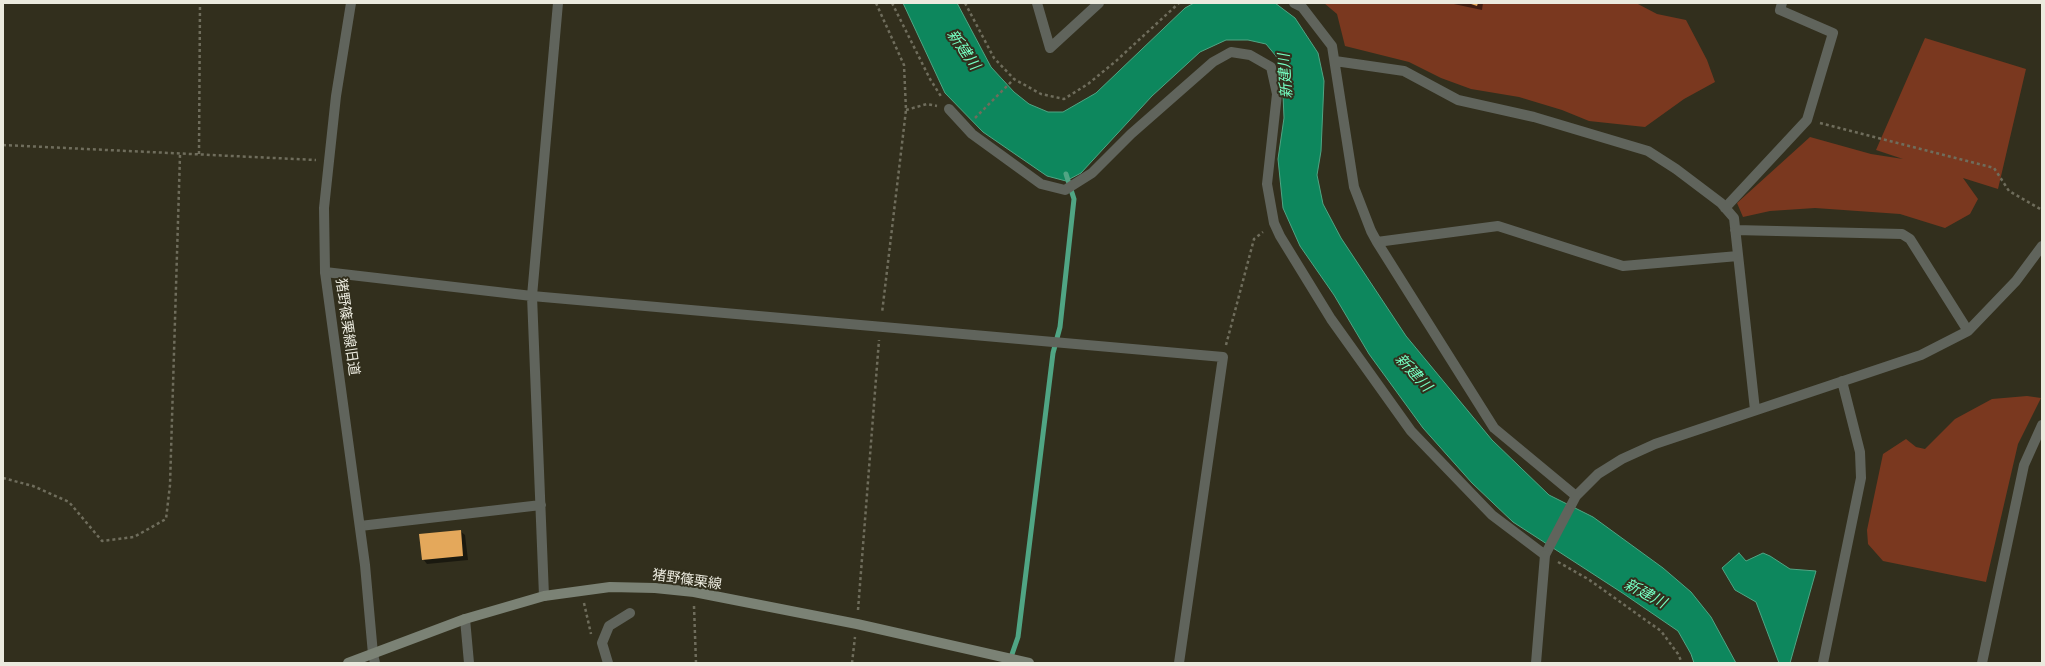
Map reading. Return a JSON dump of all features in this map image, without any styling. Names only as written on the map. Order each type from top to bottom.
[{"type":"main road","name":"猪野篠栗線","points":[[348,663],[374,659],[465,619],[544,596],[582,590],[617,587],[655,588],[694,592],[857,624],[1024,662]]},
{"type":"street","name":"猪野篠栗線旧道","points":[[351,3],[336,96],[324,208],[325,272],[360,526],[374,659]]},
{"type":"street","points":[[544,596],[532,296],[558,3]]},
{"type":"street","points":[[1037,3],[1050,48],[1099,3]]},
{"type":"street","points":[[1294,3],[1302,7],[1332,46],[1354,187],[1377,242],[1494,428],[1576,496]]},
{"type":"street","points":[[1725,208],[1807,120],[1833,32],[1780,10],[1782,3]]},
{"type":"street","points":[[949,109],[972,134],[1041,184],[1065,190],[1092,173],[1131,134],[1213,62],[1231,52],[1250,55],[1270,67],[1277,94],[1267,184],[1274,223],[1280,236],[1331,319],[1411,431],[1492,515],[1545,555]]},
{"type":"street","points":[[1335,61],[1404,70],[1458,100],[1534,117],[1648,151],[1676,169],[1725,208],[1734,218],[1755,410]]},
{"type":"street","points":[[1377,242],[1498,226],[1623,266],[1738,256]]},
{"type":"street","points":[[1735,230],[1902,234],[1910,239],[1968,331]]},
{"type":"street","points":[[1536,663],[1545,555],[1576,496],[1598,474],[1622,459],[1655,444],[1920,355],[1968,331],[1993,307],[2041,253]]},
{"type":"street","points":[[325,272],[532,296],[1223,357],[1179,663]]},
{"type":"street","points":[[1823,663],[1861,478],[1860,452],[1842,381]]},
{"type":"street","points":[[1982,663],[2024,465],[2042,425]]},
{"type":"street","points":[[360,526],[541,505]]},
{"type":"street","points":[[608,663],[602,643],[609,626],[630,613]]},
{"type":"street","points":[[465,619],[469,663]]},
{"type":"path","points":[[199,154],[200,3]]},
{"type":"path","points":[[852,663],[857,624],[880,326],[906,110],[904,65],[876,3]]},
{"type":"path","points":[[892,3],[930,80],[949,109]]},
{"type":"path","points":[[965,3],[994,58],[1014,79],[1041,94],[1064,99],[1088,84],[1116,61],[1179,3]]},
{"type":"path","points":[[966,127],[1014,79]]},
{"type":"path","points":[[906,110],[927,104],[949,109]]},
{"type":"path","points":[[1807,120],[1994,168],[2009,191],[2042,210]]},
{"type":"path","points":[[3,145],[180,155],[199,154],[329,161]]},
{"type":"path","points":[[3,478],[33,486],[69,502],[102,541],[134,537],[166,519],[170,485],[180,155]]},
{"type":"path","points":[[1223,357],[1254,239],[1274,223]]},
{"type":"path","points":[[1545,555],[1588,578],[1661,631],[1678,654],[1682,663]]},
{"type":"path","points":[[582,590],[592,640]]},
{"type":"path","points":[[694,592],[696,663]]},
{"type":"shaded area","points":[[1324,3],[1636,3],[1657,14],[1686,20],[1707,60],[1715,82],[1684,99],[1645,127],[1589,121],[1562,110],[1519,97],[1471,89],[1441,78],[1409,62],[1345,46],[1337,14]]},
{"type":"shaded area","points":[[1925,38],[2026,69],[1998,189],[1963,178],[1978,199],[1970,214],[1945,228],[1900,214],[1815,208],[1770,211],[1743,217],[1737,203],[1810,137],[1871,154],[1903,159],[1876,150]]},
{"type":"shaded area","points":[[2027,396],[2041,398],[2018,444],[1986,582],[1883,561],[1868,544],[1867,530],[1883,454],[1906,439],[1916,447],[1925,449],[1955,419],[1992,399]]},
{"type":"water","name":"新建川","points":[[903,3],[957,3],[991,67],[1014,92],[1029,104],[1048,112],[1063,112],[1096,93],[1185,8],[1194,3],[1275,3],[1295,18],[1318,53],[1324,81],[1321,151],[1317,175],[1323,204],[1341,238],[1406,336],[1492,440],[1549,495],[1593,517],[1663,568],[1691,592],[1711,617],[1736,663],[1694,663],[1691,654],[1678,631],[1513,522],[1472,483],[1423,428],[1369,354],[1334,295],[1300,246],[1283,208],[1278,159],[1284,118],[1282,71],[1276,56],[1266,44],[1248,40],[1226,40],[1200,52],[1152,96],[1081,173],[1066,181],[1047,176],[983,132],[945,93]]},
{"type":"water","points":[[1739,553],[1746,561],[1763,553],[1790,569],[1816,571],[1790,663],[1779,663],[1756,602],[1735,590],[1722,568]]},
{"type":"building","points":[[1468,3],[1478,3],[1477,6]]},
{"type":"building","points":[[461,530],[463,556],[422,560],[419,534]]},
{"type":"waterway","points":[[1010,660],[1018,637],[1053,353],[1060,327],[1074,199],[1066,174]]}]
